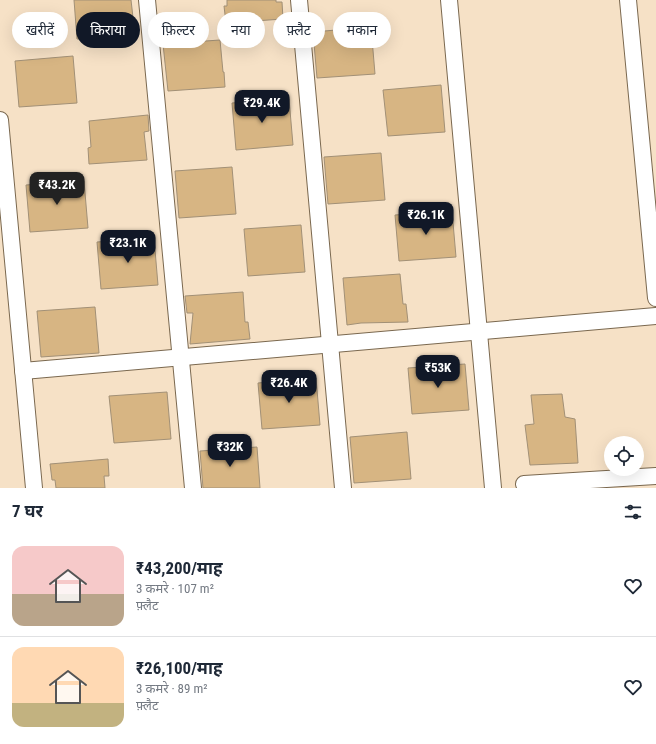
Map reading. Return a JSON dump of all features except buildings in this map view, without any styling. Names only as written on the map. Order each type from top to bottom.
[{"type":"street","points":[[147,0],[193,488]]},
{"type":"street","points":[[299,0],[343,488]]},
{"type":"street","points":[[449,0],[493,488]]},
{"type":"street","points":[[628,0],[656,298]]},
{"type":"street","points":[[0,120],[7,265],[23,371],[34,488]]},
{"type":"street","points":[[23,371],[656,316]]},
{"type":"street","points":[[524,484],[656,476]]}]
